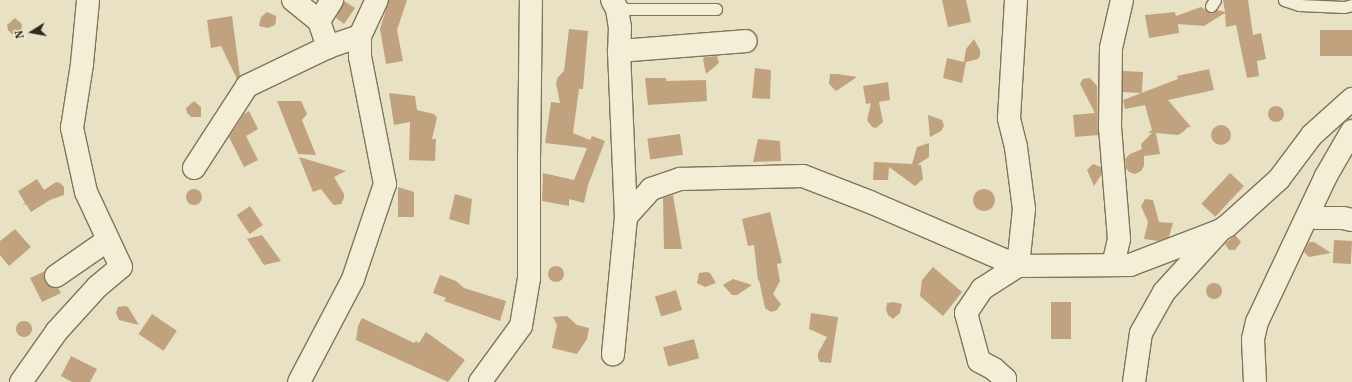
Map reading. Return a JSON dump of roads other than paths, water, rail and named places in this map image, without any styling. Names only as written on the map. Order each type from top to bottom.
[{"type":"street","points":[[21,382],[57,331],[97,288],[121,267],[86,192],[72,128],[82,64],[88,0]]},
{"type":"street","points":[[293,0],[320,21],[328,47]]},
{"type":"street","points":[[320,21],[332,0]]},
{"type":"street","points":[[299,382],[353,279],[385,184],[360,57],[360,36],[377,0]]},
{"type":"street","points":[[480,382],[521,326],[530,278],[529,130],[531,0]]},
{"type":"street","points":[[1016,0],[1009,118],[1016,147],[1024,209],[1018,266]]},
{"type":"street","points":[[1113,265],[1119,239],[1110,128],[1111,48],[1122,0]]},
{"type":"street","points":[[613,354],[626,217],[619,51],[620,27],[614,5]]},
{"type":"street","points":[[194,168],[247,86],[328,47],[360,36]]},
{"type":"street","points":[[619,51],[746,41]]},
{"type":"street","points":[[626,217],[651,189],[680,179],[802,176],[870,202],[1018,266],[1130,265],[1219,231],[1228,226],[1279,179],[1312,135],[1352,99]]},
{"type":"street","points":[[1255,382],[1253,339],[1257,322],[1326,176],[1352,131]]},
{"type":"street","points":[[1308,215],[1318,218],[1343,218],[1352,220]]},
{"type":"street","points":[[1134,382],[1141,333],[1164,292],[1219,231]]},
{"type":"street","points":[[56,276],[108,240]]},
{"type":"street","points":[[1004,382],[1005,379],[994,369],[979,361],[966,313],[982,288],[1018,266]]},
{"type":"lane","points":[[1284,0],[1299,5],[1344,7],[1352,5]]},
{"type":"lane","points":[[614,5],[716,10]]}]
